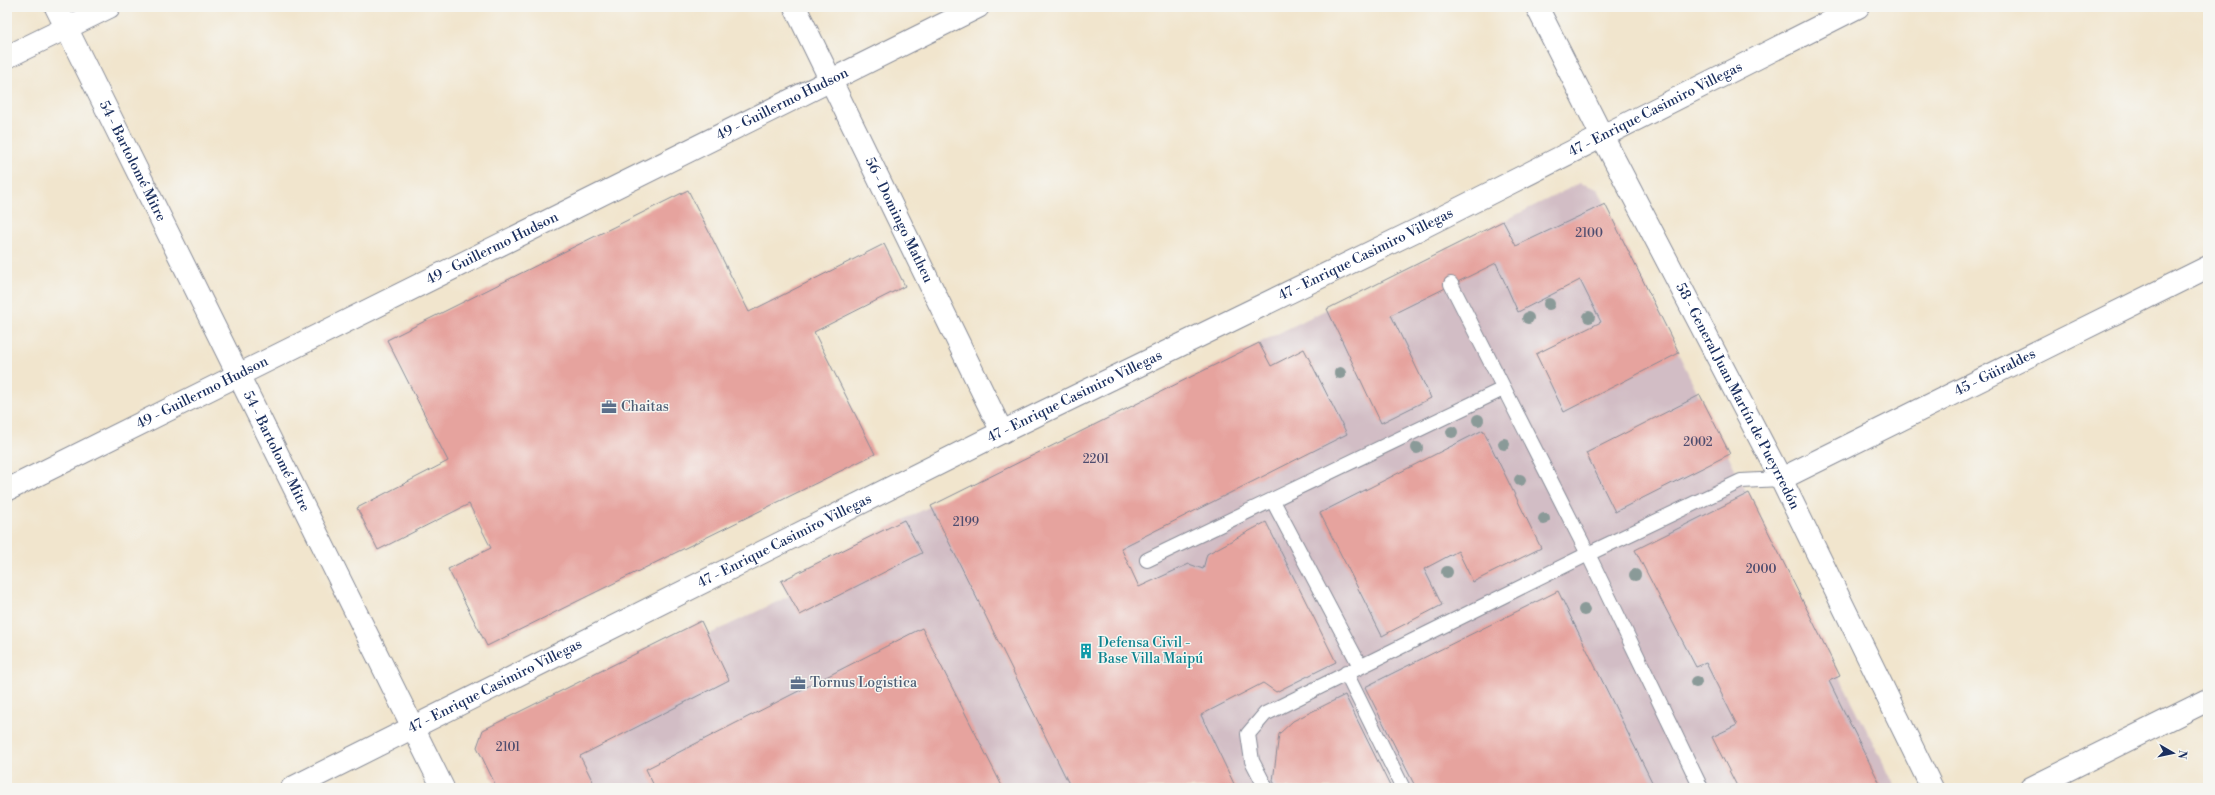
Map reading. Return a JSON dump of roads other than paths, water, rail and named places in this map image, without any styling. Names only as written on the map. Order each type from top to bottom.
[{"type":"street","name":"54 - Bartolomé Mitre","points":[[56,7],[443,788]]},
{"type":"street","points":[[7,57],[109,7]]},
{"type":"street","name":"56 - Domingo Matheu","points":[[795,7],[1002,432]]},
{"type":"street","name":"49 - Guillermo Hudson","points":[[7,490],[239,376],[978,7]]},
{"type":"street","name":"58 - General Juan Martín de Pueyrredón","points":[[1537,7],[1602,136],[1782,479],[1932,788]]},
{"type":"street","name":"47 - Enrique Casimiro Villegas","points":[[292,788],[1002,432],[1426,225],[1858,7]]},
{"type":"street","name":"45 - Güiraldes","points":[[1782,479],[2208,267]]},
{"type":"street","points":[[2031,788],[2208,700]]},
{"type":"lane","points":[[1451,284],[1588,554],[1701,788]]},
{"type":"lane","points":[[1147,560],[1273,501],[1503,389]]},
{"type":"lane","points":[[1266,788],[1252,761],[1248,734],[1265,714],[1588,554],[1741,481],[1782,479]]},
{"type":"lane","points":[[1273,501],[1360,666]]},
{"type":"lane","points":[[1346,673],[1403,788]]},
{"type":"place","name":"Chaitas","points":[[609,407]]},
{"type":"place","name":"Defensa Civil - Base Villa Maipú","points":[[1086,651]]},
{"type":"place","name":"Tornus Logistica","points":[[798,683]]}]
